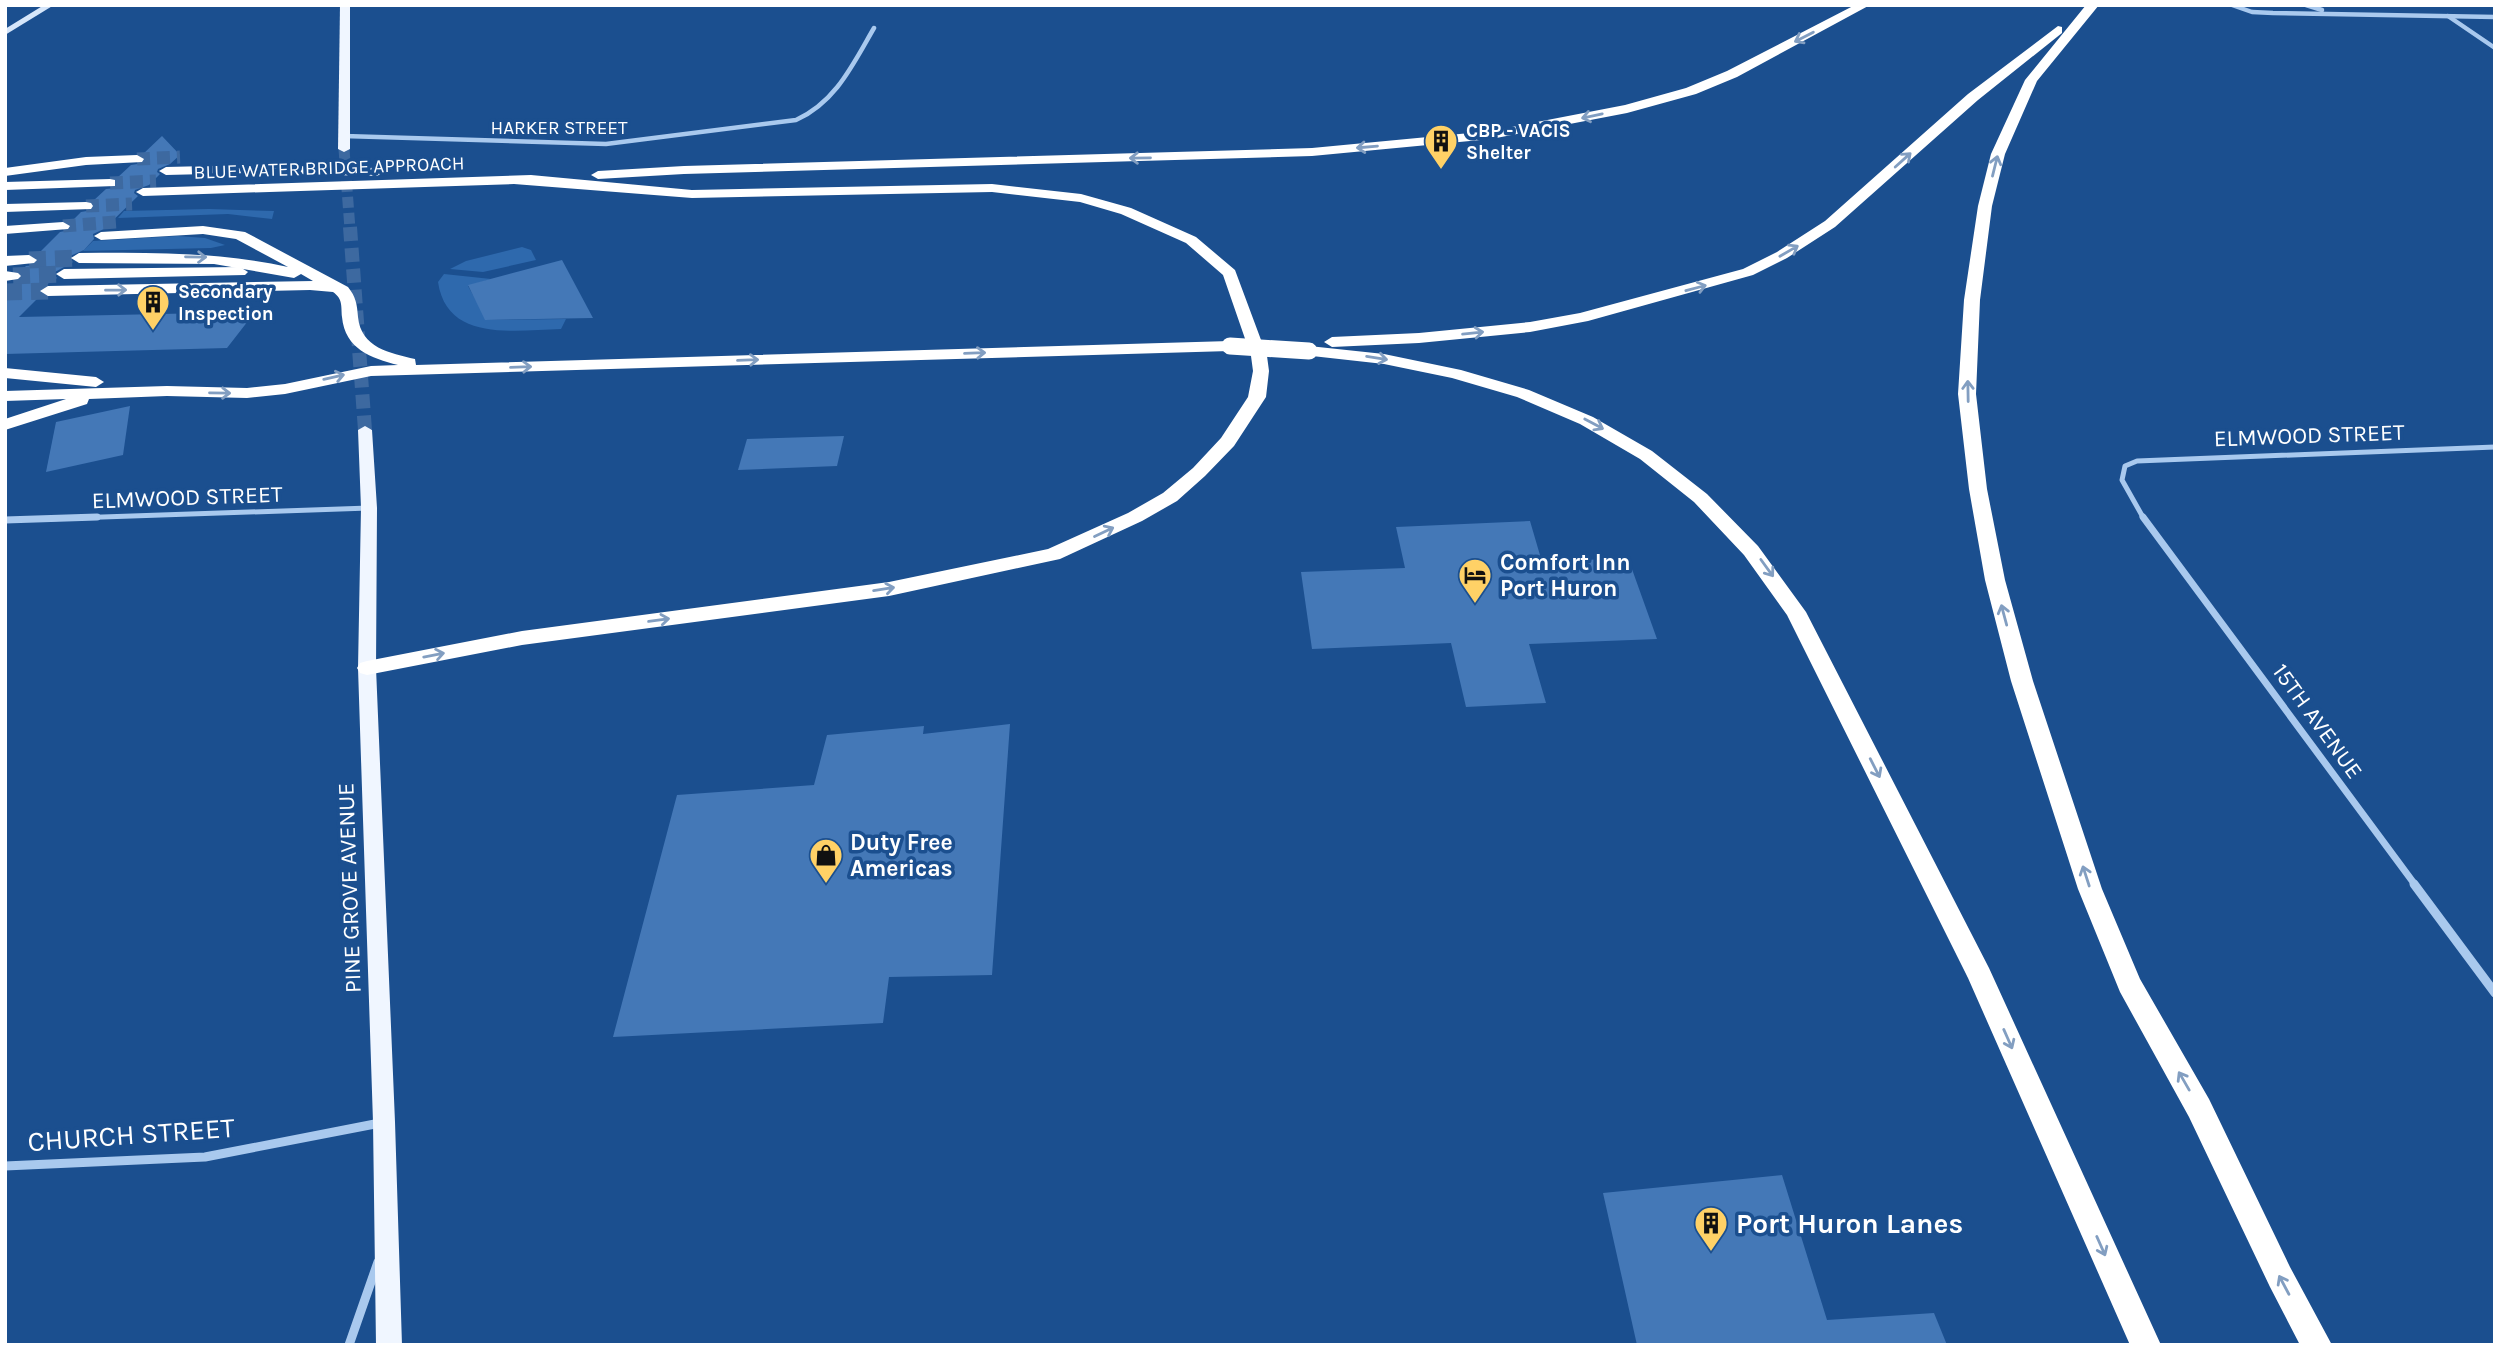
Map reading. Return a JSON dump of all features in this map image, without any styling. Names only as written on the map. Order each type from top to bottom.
[{"type":"highway","points":[[516,180],[684,170],[1312,152],[1492,135],[1628,109],[1691,91],[1732,74],[1864,5]]},
{"type":"highway","points":[[5,383],[257,392],[285,389],[362,372],[1191,347],[1308,347],[1530,327],[1582,318],[1727,280],[1783,255],[1853,206],[1973,97],[2091,5]]},
{"type":"highway","points":[[2091,5],[2032,80],[2012,117],[1998,154],[1985,206],[1972,300],[1967,394],[1978,489],[1995,580],[2022,681],[2090,889],[2129,984],[2199,1108],[2280,1277],[2317,1345]]},
{"type":"highway","points":[[180,157],[314,161],[375,172]]},
{"type":"highway","points":[[5,174],[76,162],[137,159]]},
{"type":"highway","points":[[411,175],[161,176],[248,169],[375,172],[411,175],[473,181]]},
{"type":"highway","points":[[5,174],[110,183]]},
{"type":"highway","points":[[367,668],[522,638],[889,589],[1053,554],[1135,517],[1170,497],[1228,442],[1257,397],[1261,370],[1259,356],[1230,273],[1191,240],[1126,211],[1050,193],[992,188],[692,194],[516,180]]},
{"type":"highway","name":"BLUE WATER BRIDGE APPROACH","points":[[143,192],[516,180]]},
{"type":"highway","points":[[132,204],[347,197],[451,182]]},
{"type":"highway","points":[[5,186],[110,183]]},
{"type":"highway","points":[[5,197],[110,183]]},
{"type":"highway","points":[[5,208],[86,206]]},
{"type":"highway","points":[[116,222],[184,219],[206,222],[240,235],[338,288],[351,303],[351,330],[360,344],[387,358],[452,369]]},
{"type":"highway","points":[[5,230],[63,226]]},
{"type":"highway","points":[[101,236],[203,230],[240,235]]},
{"type":"highway","points":[[5,242],[50,239]]},
{"type":"highway","points":[[79,258],[210,257],[253,263],[304,275],[338,288]]},
{"type":"highway","points":[[8,271],[29,260]]},
{"type":"highway","points":[[64,274],[261,272],[304,275]]},
{"type":"highway","points":[[48,291],[310,285],[338,288]]},
{"type":"highway","points":[[1308,347],[1420,365],[1520,391],[1575,414],[1629,444],[1688,485],[1761,560],[1796,612],[1980,976],[2146,1345]]},
{"type":"highway","points":[[5,373],[127,392]]},
{"type":"highway","points":[[5,397],[95,387]]},
{"type":"highway","points":[[6,423],[95,387]]},
{"type":"highway","points":[[39,410],[127,392],[186,391]]},
{"type":"main road","points":[[344,149],[345,5]]},
{"type":"main road","name":"PINE GROVE AVENUE","points":[[365,430],[369,508],[367,668],[384,1122],[389,1345]]},
{"type":"street","points":[[5,33],[50,5]]},
{"type":"street","points":[[2232,5],[2263,13],[2495,17]]},
{"type":"street","points":[[2306,5],[2333,13]]},
{"type":"street","points":[[2447,16],[2495,48]]},
{"type":"street","name":"HARKER STREET","points":[[344,136],[606,144],[784,122],[814,113],[828,100],[874,28]]},
{"type":"street","name":"ELMWOOD STREET","points":[[2125,466],[2137,461],[2162,458],[2495,447]]},
{"type":"street","name":"15TH AVENUE","points":[[2125,466],[2122,480],[2141,514],[2495,993]]},
{"type":"street","name":"ELMWOOD STREET","points":[[5,520],[369,508]]},
{"type":"street","name":"CHURCH STREET","points":[[5,1166],[205,1157],[384,1122]]},
{"type":"street","points":[[349,1345],[385,1241]]},
{"type":"shaded area","points":[[124,211],[274,211],[272,219],[228,214],[118,218]]},
{"type":"shaded area","points":[[178,236],[205,238],[225,245],[211,248],[83,251],[93,241]]},
{"type":"shaded area","points":[[522,247],[531,250],[536,260],[483,272],[450,269],[466,261]]},
{"type":"shaded area","points":[[444,274],[491,279],[468,286],[487,320],[566,319],[561,329],[524,331],[486,329],[469,324],[455,315],[444,302],[438,282]]},
{"type":"building","points":[[162,136],[180,155],[170,164],[158,169],[160,174],[149,185],[135,190],[134,193],[138,196],[104,229],[93,234],[94,239],[84,250],[70,256],[69,259],[73,262],[55,272],[57,278],[39,289],[41,295],[19,317],[255,312],[227,348],[5,354],[5,287],[20,281],[24,276],[20,272],[26,266],[36,265],[40,260],[36,256],[60,232],[70,230],[73,225],[70,223],[81,212],[93,210],[93,201],[106,189],[117,188],[117,178],[131,165],[144,163],[147,158],[142,155]]},
{"type":"building","points":[[562,260],[593,318],[485,320],[468,285]]},
{"type":"building","points":[[130,406],[123,455],[46,472],[56,422]]},
{"type":"building","points":[[844,436],[837,466],[738,470],[747,439]]},
{"type":"building","name":"Comfort Inn Port Huron","points":[[1530,521],[1542,562],[1628,558],[1657,639],[1529,644],[1546,703],[1466,707],[1451,643],[1312,649],[1301,572],[1405,568],[1396,527]]},
{"type":"building","name":"Duty Free Americas","points":[[1010,724],[992,975],[889,977],[883,1023],[613,1037],[677,795],[814,785],[827,735],[924,726],[923,734]]},
{"type":"building","name":"Port Huron Lanes","points":[[1782,1175],[1827,1320],[1934,1313],[1947,1345],[1637,1345],[1603,1193]]},
{"type":"tunnel","points":[[344,149],[350,229]]},
{"type":"tunnel","points":[[137,159],[180,157]]},
{"type":"tunnel","points":[[110,183],[156,181]]},
{"type":"tunnel","points":[[86,206],[132,204]]},
{"type":"tunnel","points":[[63,226],[116,222]]},
{"type":"tunnel","points":[[350,227],[365,430]]},
{"type":"tunnel","points":[[29,260],[79,258]]},
{"type":"tunnel","points":[[13,276],[64,274]]},
{"type":"tunnel","points":[[5,292],[48,291]]},
{"type":"place","name":"CBP - VACIS Shelter","points":[[1441,171]]},
{"type":"place","name":"Secondary Inspection","points":[[153,332]]},
{"type":"place","name":"Comfort Inn Port Huron","points":[[1475,605]]},
{"type":"place","name":"Duty Free Americas","points":[[826,885]]},
{"type":"place","name":"Port Huron Lanes","points":[[1711,1253]]}]
